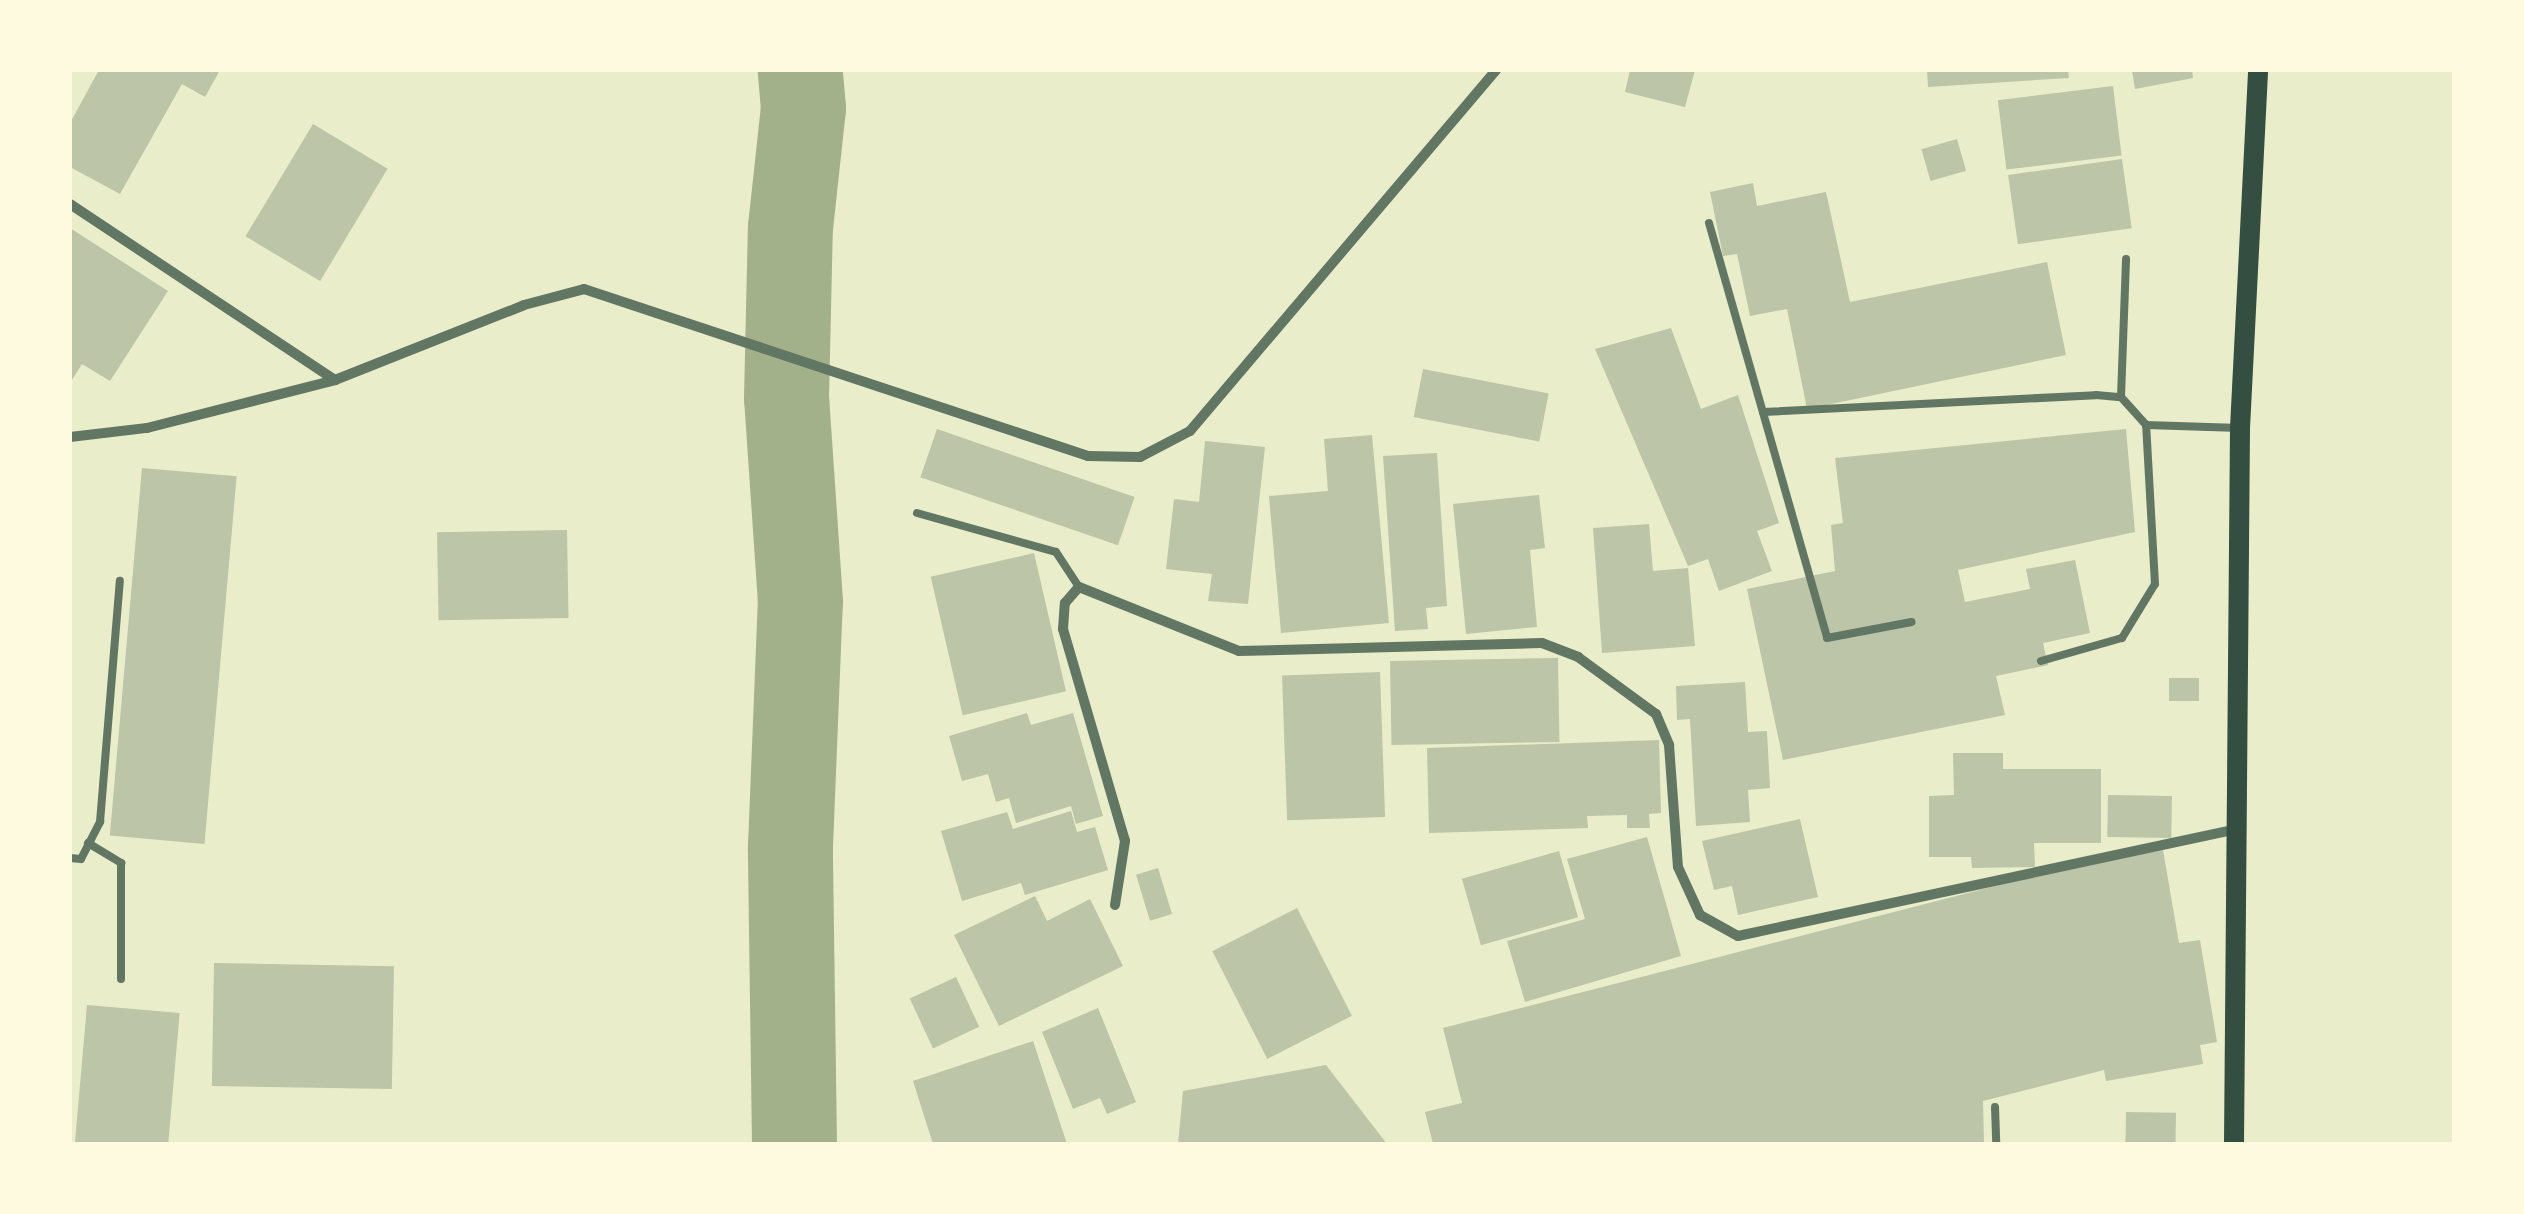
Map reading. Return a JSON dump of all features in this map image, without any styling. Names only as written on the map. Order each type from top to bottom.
[{"type":"main road","points":[[2234,1144],[2240,428],[2258,70]]},
{"type":"street","points":[[70,437],[147,428],[335,380],[524,305],[584,289],[1088,456],[1140,457],[1190,432],[1496,70]]},
{"type":"street","points":[[70,204],[335,380]]},
{"type":"street","points":[[1115,905],[1126,841],[1063,628],[1066,603],[1080,587],[1239,651],[1542,643],[1578,657],[1656,714],[1669,744],[1678,867],[1700,915],[1738,936],[2238,828]]},
{"type":"lane","points":[[1709,223],[1827,638],[1912,622]]},
{"type":"lane","points":[[2041,661],[2122,638],[2155,584],[2146,425],[2121,397],[2126,259]]},
{"type":"lane","points":[[1763,412],[2044,395],[2121,397]]},
{"type":"lane","points":[[2146,425],[2240,428]]},
{"type":"lane","points":[[917,513],[1056,552],[1080,587]]},
{"type":"lane","points":[[70,858],[80,858],[100,822],[120,581]]},
{"type":"lane","points":[[88,844],[121,863],[121,980]]},
{"type":"lane","points":[[1994,1106],[1996,1144]]},
{"type":"building","points":[[99,70],[220,70],[205,97],[182,84],[120,194],[70,167],[70,123]]},
{"type":"building","points":[[1630,70],[1695,70],[1685,107],[1625,92]]},
{"type":"building","points":[[1927,70],[2068,70],[2069,78],[1928,87]]},
{"type":"building","points":[[2132,70],[2192,70],[2193,78],[2135,89]]},
{"type":"building","points":[[2113,86],[2122,155],[2006,170],[1998,100]]},
{"type":"building","points":[[313,124],[388,169],[320,281],[246,236]]},
{"type":"building","points":[[1957,139],[1966,171],[1931,181],[1921,149]]},
{"type":"building","points":[[2122,159],[2132,228],[2018,244],[2008,175]]},
{"type":"building","points":[[1753,183],[1757,206],[1826,192],[1850,302],[2047,262],[2066,355],[1807,409],[1787,309],[1750,316],[1737,254],[1723,256],[1710,192]]},
{"type":"building","points":[[70,228],[168,291],[110,381],[82,364],[70,383]]},
{"type":"building","points":[[1671,328],[1701,409],[1738,395],[1779,523],[1757,531],[1772,571],[1719,591],[1708,559],[1688,566],[1595,349]]},
{"type":"building","points":[[1423,369],[1549,393],[1539,442],[1414,417]]},
{"type":"building","points":[[937,429],[1135,497],[1118,545],[920,477]]},
{"type":"building","points":[[2126,429],[2135,532],[1958,570],[1965,602],[2030,589],[2026,569],[2075,560],[2090,633],[2043,643],[2048,665],[1996,676],[2005,715],[1783,760],[1747,589],[1835,571],[1831,525],[1843,523],[1835,458]]},
{"type":"building","points":[[1372,435],[1389,623],[1281,633],[1269,496],[1328,491],[1324,439]]},
{"type":"building","points":[[1205,441],[1265,447],[1248,604],[1208,601],[1212,574],[1166,569],[1174,499],[1199,502]]},
{"type":"building","points":[[1437,453],[1447,606],[1426,608],[1428,629],[1395,631],[1383,456]]},
{"type":"building","points":[[142,468],[237,476],[204,844],[110,836]]},
{"type":"building","points":[[1539,495],[1545,548],[1530,550],[1537,627],[1466,634],[1453,504]]},
{"type":"building","points":[[1649,524],[1653,571],[1688,568],[1695,646],[1602,653],[1593,528]]},
{"type":"building","points":[[567,530],[569,618],[439,620],[437,532]]},
{"type":"building","points":[[1034,553],[1066,691],[963,715],[931,577]]},
{"type":"building","points":[[1558,658],[1559,742],[1391,745],[1390,661]]},
{"type":"building","points":[[1380,672],[1385,817],[1287,820],[1282,675]]},
{"type":"building","points":[[2169,678],[2199,678],[2199,701],[2169,701]]},
{"type":"building","points":[[1745,682],[1748,732],[1767,731],[1770,788],[1748,790],[1750,822],[1696,826],[1690,719],[1677,720],[1676,686]]},
{"type":"building","points":[[1027,713],[1031,725],[1073,713],[1103,816],[1076,824],[1071,806],[1016,823],[1009,798],[996,802],[988,774],[962,781],[949,736]]},
{"type":"building","points":[[1659,740],[1661,813],[1649,814],[1650,828],[1627,828],[1627,815],[1587,816],[1588,828],[1429,833],[1427,748]]},
{"type":"building","points":[[1953,753],[2003,753],[2003,769],[2101,769],[2101,843],[2034,843],[2035,867],[1972,868],[1971,857],[1929,857],[1929,796],[1954,795]]},
{"type":"building","points":[[2108,795],[2172,796],[2171,838],[2107,837]]},
{"type":"building","points":[[1071,811],[1077,832],[1095,827],[1108,870],[1025,895],[1021,883],[962,901],[941,831],[1007,812],[1013,829]]},
{"type":"building","points":[[1800,819],[1818,897],[1738,915],[1732,886],[1714,890],[1702,841]]},
{"type":"building","points":[[1647,837],[1681,956],[1525,1002],[1507,941],[1585,919],[1567,859]]},
{"type":"building","points":[[2163,850],[2179,943],[2200,940],[2217,1042],[2200,1045],[2203,1064],[2106,1081],[2104,1070],[1983,1101],[1984,1144],[1433,1144],[1425,1112],[1462,1103],[1443,1028],[2069,867]]},
{"type":"building","points":[[1559,851],[1578,917],[1481,945],[1462,879]]},
{"type":"building","points":[[1158,868],[1172,914],[1150,921],[1136,875]]},
{"type":"building","points":[[1035,896],[1047,921],[1090,899],[1123,966],[999,1026],[954,935]]},
{"type":"building","points":[[1297,908],[1352,1016],[1267,1059],[1212,951]]},
{"type":"building","points":[[214,963],[394,966],[392,1089],[212,1086]]},
{"type":"building","points":[[956,977],[979,1027],[933,1048],[910,999]]},
{"type":"building","points":[[87,1005],[180,1013],[168,1144],[75,1143]]},
{"type":"building","points":[[1098,1008],[1136,1102],[1107,1114],[1100,1098],[1073,1109],[1042,1032]]},
{"type":"building","points":[[1033,1041],[1067,1144],[933,1144],[913,1081]]},
{"type":"building","points":[[1326,1065],[1387,1144],[1178,1144],[1183,1091]]},
{"type":"building","points":[[2126,1112],[2176,1113],[2175,1144],[2125,1144]]},
{"type":"waterway","points":[[794,1144],[790,846],[800,602],[786,398],[790,227],[803,108],[800,70]]}]
